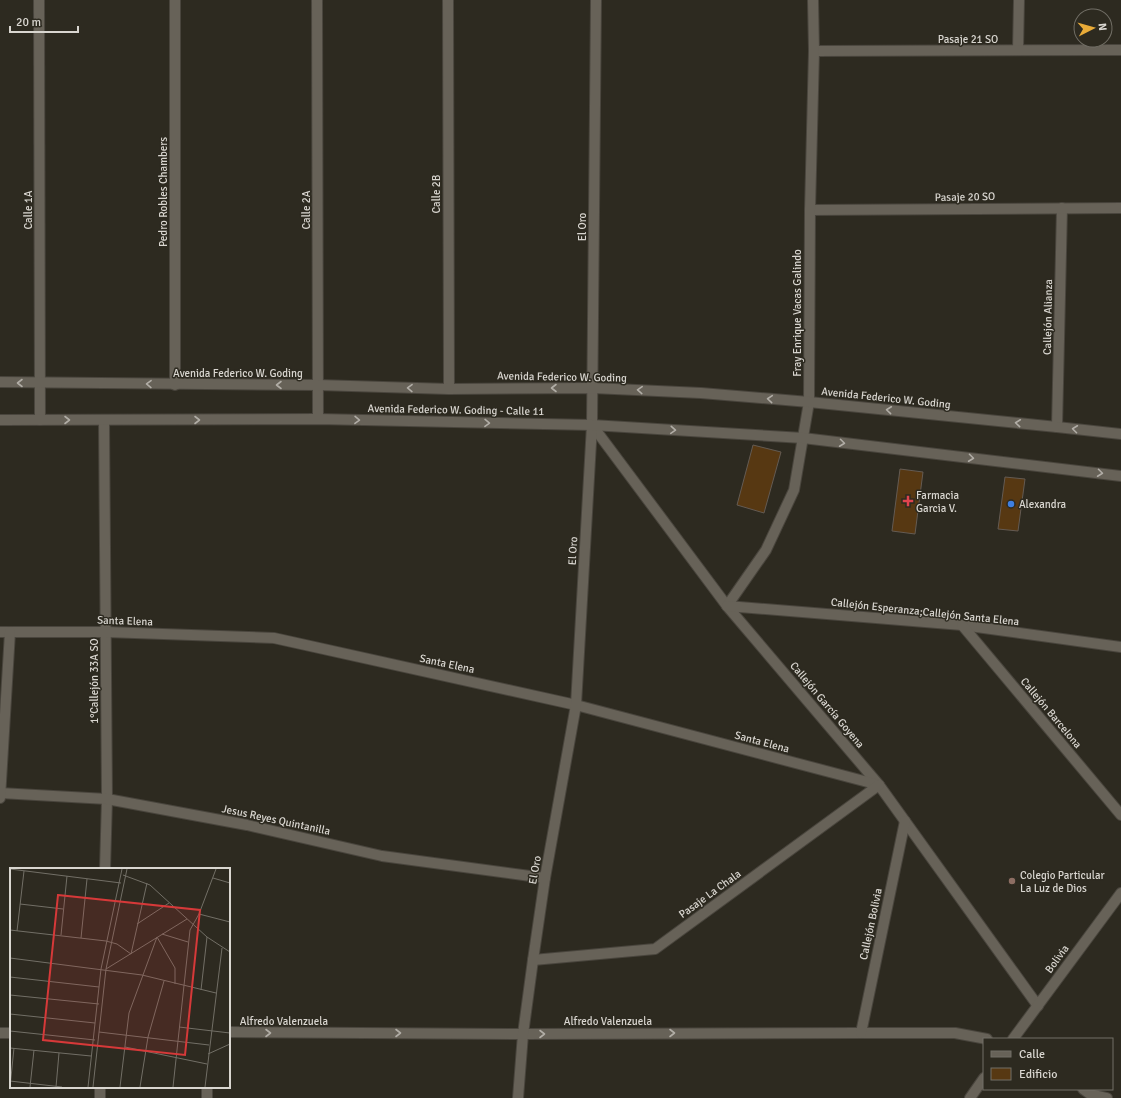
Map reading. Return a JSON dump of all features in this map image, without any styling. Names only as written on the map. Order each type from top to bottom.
[{"type":"street","name":"Calle 1A","points":[[39,0],[40,420]]},
{"type":"street","name":"Pedro Robles Chambers","points":[[175,0],[175,384]]},
{"type":"street","name":"Calle 2A","points":[[318,0],[318,419]]},
{"type":"street","name":"Calle 2B","points":[[448,0],[449,389]]},
{"type":"street","name":"El Oro","points":[[518,1098],[523,1034],[533,960],[576,705],[592,425],[596,0]]},
{"type":"street","name":"Fray Enrique Vacas Galindo","points":[[727,606],[766,550],[794,490],[804,438],[809,402],[810,210],[814,51],[813,0]]},
{"type":"street","points":[[1018,50],[1019,0]]},
{"type":"street","name":"Pasaje 21 SO","points":[[814,51],[1121,50]]},
{"type":"street","name":"Callejón Alianza","points":[[1057,427],[1062,208]]},
{"type":"street","name":"Pasaje 20 SO","points":[[810,210],[1121,208]]},
{"type":"street","name":"Avenida Federico W. Goding","points":[[0,382],[318,385],[449,389],[592,388],[701,393],[809,402],[1121,434]]},
{"type":"street","points":[[0,420],[318,419]]},
{"type":"street","name":"Avenida Federico W. Goding - Calle 11","points":[[318,419],[592,425]]},
{"type":"street","name":"1°Callejón 33A SO","points":[[104,420],[107,799],[105,868]]},
{"type":"street","points":[[592,425],[804,438],[1121,476]]},
{"type":"street","name":"Callejón García Goyena","points":[[592,425],[727,606],[879,785],[1038,1006]]},
{"type":"street","name":"Callejón Esperanza;Callejón Santa Elena","points":[[727,606],[962,625],[1121,647]]},
{"type":"street","name":"Callejón Barcelona","points":[[962,625],[1121,815]]},
{"type":"street","points":[[0,798],[5,632]]},
{"type":"street","name":"Santa Elena","points":[[5,632],[106,632],[274,638],[576,705],[879,785]]},
{"type":"street","name":"Pasaje La Chala","points":[[533,960],[655,949],[879,785]]},
{"type":"street","name":"Jesus Reyes Quintanilla","points":[[0,793],[107,799],[247,825],[382,856],[546,878]]},
{"type":"street","name":"Callejón Bolivia","points":[[861,1032],[905,821]]},
{"type":"street","name":"Bolivia","points":[[1014,1038],[1121,893]]},
{"type":"street","name":"Alfredo Valenzuela","points":[[230,1032],[523,1034],[861,1032],[955,1033],[983,1038]]},
{"type":"street","points":[[970,1098],[983,1079]]},
{"type":"street","points":[[1088,1094],[1107,1098]]},
{"type":"building","points":[[753,445],[781,452],[764,513],[737,505]]},
{"type":"building","name":"Farmacia Garcia V.","points":[[900,469],[923,472],[915,534],[892,531]]},
{"type":"building","name":"Alexandra","points":[[1005,477],[1025,479],[1018,531],[998,529]]},
{"type":"place","name":"Farmacia Garcia V.","points":[[908,501]]},
{"type":"place","name":"Alexandra","points":[[1011,504]]},
{"type":"place","name":"Colegio Particular La Luz de Dios","points":[[1012,881]]}]
